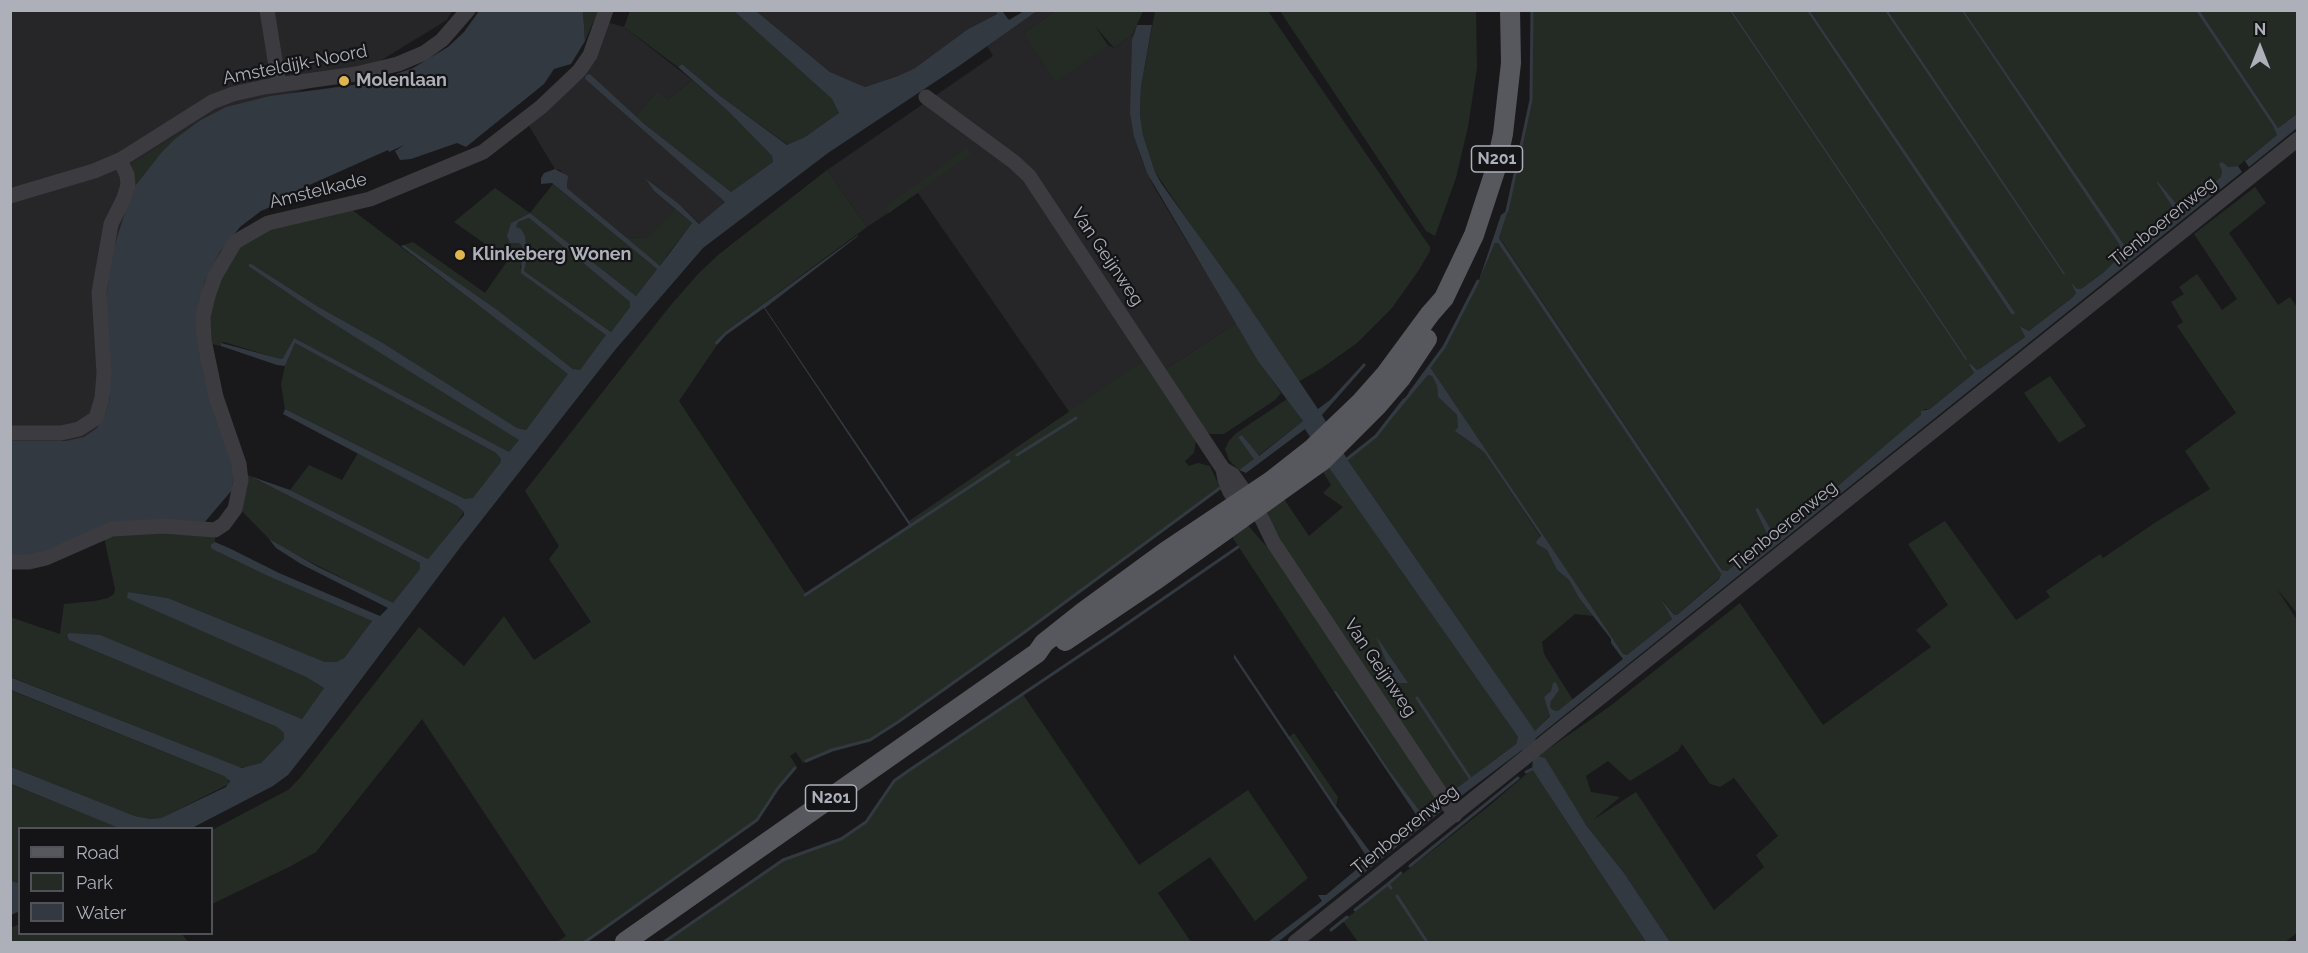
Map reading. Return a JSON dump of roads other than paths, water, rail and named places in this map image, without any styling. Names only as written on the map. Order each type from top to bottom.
[{"type":"main road","name":"N201","points":[[625,942],[1037,653],[1049,650],[1078,633],[1318,454],[1343,431],[1444,298],[1474,235],[1495,171],[1508,99],[1511,63],[1510,10]]},
{"type":"street","points":[[267,10],[279,85]]},
{"type":"street","name":"Amsteldijk-Noord","points":[[10,196],[94,171],[120,160],[212,102],[233,94],[356,74],[398,64],[424,53],[442,40],[468,10]]},
{"type":"street","name":"Amstelkade","points":[[10,562],[30,562],[46,558],[112,529],[163,526],[215,530],[224,524],[235,509],[240,480],[239,464],[215,390],[204,340],[203,317],[215,276],[235,242],[268,223],[370,200],[483,152],[541,107],[579,71],[590,55],[606,10]]},
{"type":"street","name":"Van Geijnweg","points":[[926,97],[1014,162],[1029,176],[1223,469],[1233,475],[1262,533],[1273,543],[1453,812]]},
{"type":"street","name":"Tienboerenweg","points":[[1295,942],[1453,812],[1540,747],[2298,139]]},
{"type":"street","points":[[10,433],[61,433],[79,429],[96,418],[102,398],[104,373],[99,292],[111,224],[128,185],[127,175],[120,160]]},
{"type":"water","points":[[479,11],[583,11],[585,41],[571,64],[554,69],[544,84],[466,147],[457,143],[411,159],[400,160],[395,151],[404,145],[389,152],[388,150],[287,195],[240,227],[220,252],[205,281],[199,304],[234,473],[232,490],[204,523],[167,522],[36,556],[11,557],[10,441],[66,441],[84,437],[97,428],[105,414],[110,398],[106,299],[112,254],[132,190],[162,152],[199,121],[226,107],[270,96],[379,80],[413,68],[448,47],[464,32]]},
{"type":"water","points":[[734,11],[756,11],[830,72],[865,87],[915,68],[968,29],[997,14],[996,11],[1002,11],[1009,20],[1024,11],[1037,11],[828,153],[703,248],[615,350],[462,545],[288,775],[273,786],[194,827],[117,827],[11,784],[11,767],[135,816],[150,819],[161,818],[226,787],[230,781],[224,776],[11,690],[10,677],[242,768],[261,763],[284,739],[284,733],[277,727],[69,640],[67,636],[69,633],[100,635],[302,719],[324,688],[306,677],[127,598],[128,592],[168,598],[325,662],[336,662],[344,658],[372,621],[270,577],[216,551],[211,548],[211,544],[215,542],[279,573],[380,616],[388,608],[301,564],[276,548],[269,539],[318,567],[393,603],[420,569],[420,563],[250,476],[290,490],[428,559],[464,515],[464,512],[457,506],[283,414],[285,409],[465,499],[473,498],[500,463],[501,459],[496,453],[295,343],[285,366],[221,346],[221,343],[281,359],[294,338],[509,452],[519,440],[320,315],[248,266],[250,263],[317,306],[383,343],[517,428],[526,430],[568,374],[401,246],[404,245],[496,309],[573,369],[580,370],[606,335],[521,273],[522,246],[519,243],[510,243],[507,236],[511,223],[530,213],[636,296],[657,269],[552,183],[541,184],[544,173],[555,169],[568,176],[567,188],[660,266],[692,223],[654,191],[645,178],[679,204],[699,224],[725,202],[585,79],[586,75],[590,74],[643,123],[731,192],[773,162],[772,156],[729,112],[678,67],[682,64],[719,95],[787,145],[805,137],[839,113],[832,99]],"holes":[[[529,218],[630,302],[630,307],[611,332],[524,271],[527,258],[525,236],[521,229],[516,227],[518,222]]]},
{"type":"water","points":[[1730,11],[1732,11],[1966,360]]},
{"type":"water","points":[[1807,11],[1810,11],[2015,313],[2012,315]]},
{"type":"water","points":[[1885,11],[1888,11],[1924,64],[2064,275]]},
{"type":"water","points":[[1962,11],[2125,246],[2135,245],[2173,214],[2173,208],[2158,182],[2178,206],[2184,206],[2221,177],[2222,171],[2219,164],[2222,162],[2228,167],[2238,166],[2242,172],[1536,738],[1532,747],[1538,756],[1545,758],[1586,825],[1624,873],[1670,942],[1646,942],[1532,769],[1533,759],[1527,751],[1522,750],[1444,809],[1278,942],[1268,942],[1322,901],[1318,895],[1326,895],[1363,864],[1367,857],[1234,658],[1234,654],[1336,806],[1371,853],[1378,853],[1419,819],[1334,692],[1336,691],[1389,770],[1422,814],[1516,744],[1518,737],[1330,469],[1305,429],[1246,473],[1239,470],[1254,459],[1238,437],[1242,435],[1259,456],[1303,421],[1258,361],[1147,173],[1134,137],[1130,113],[1132,40],[1137,25],[1152,25],[1141,87],[1140,114],[1143,135],[1161,183],[1239,292],[1318,409],[1330,400],[1364,363],[1366,365],[1322,415],[1347,459],[1535,731],[1550,716],[1544,697],[1551,691],[1553,683],[1556,682],[1559,690],[1551,701],[1550,707],[1558,711],[1623,659],[1611,643],[1611,639],[1579,598],[1569,580],[1557,570],[1547,550],[1537,544],[1541,536],[1484,452],[1455,431],[1458,427],[1457,415],[1438,397],[1437,386],[1432,376],[1428,375],[1388,423],[1386,421],[1430,367],[1623,654],[1627,655],[1672,619],[1661,599],[1674,615],[1677,615],[1719,579],[1721,574],[1498,243],[1495,243],[1478,283],[1501,215],[1508,210],[1499,238],[1722,570],[1727,571],[1765,541],[1768,536],[1755,509],[1758,508],[1773,533],[1785,530],[1821,499],[1824,493],[1833,490],[1921,415],[1921,411],[1930,409],[1974,373],[1969,365],[1971,364],[1977,370],[1981,368],[2025,337],[2020,326],[2029,331],[2073,297],[2076,293],[2070,281],[2077,289],[2081,289],[2104,272],[2122,254],[2119,244]]},
{"type":"water","points":[[2196,11],[2200,11],[2278,128],[2297,114],[2297,128],[2249,167],[2245,161],[2277,135]]},
{"type":"water","points":[[858,235],[765,308],[911,525],[764,308],[726,335],[717,345],[714,343],[725,332]]},
{"type":"water","points":[[1376,636],[1408,683],[1395,683]]},
{"type":"water","points":[[11,881],[18,883],[18,912],[11,915]]},
{"type":"waterway","points":[[1507,211],[1531,100],[1532,10]]},
{"type":"waterway","points":[[1410,393],[1444,347],[1478,281]]},
{"type":"waterway","points":[[1347,459],[1376,436],[1404,400]]},
{"type":"waterway","points":[[1017,455],[1076,418]]},
{"type":"waterway","points":[[805,595],[1009,461]]},
{"type":"waterway","points":[[806,761],[832,750],[870,740],[898,722],[1220,488]]},
{"type":"waterway","points":[[664,942],[783,860],[841,839],[866,822],[894,781],[1238,547]]},
{"type":"waterway","points":[[1417,698],[1470,778]]},
{"type":"waterway","points":[[585,942],[757,820],[778,788],[795,768]]},
{"type":"waterway","points":[[1526,772],[1532,769]]},
{"type":"waterway","points":[[1410,866],[1518,778]]},
{"type":"waterway","points":[[1391,888],[1388,884],[1401,873]]},
{"type":"waterway","points":[[1355,910],[1388,884]]},
{"type":"waterway","points":[[1397,896],[1427,942]]},
{"type":"waterway","points":[[1331,930],[1347,917]]},
{"type":"place","name":"Molenlaan","points":[[344,81]]},
{"type":"place","name":"Klinkeberg Wonen","points":[[460,255]]}]
